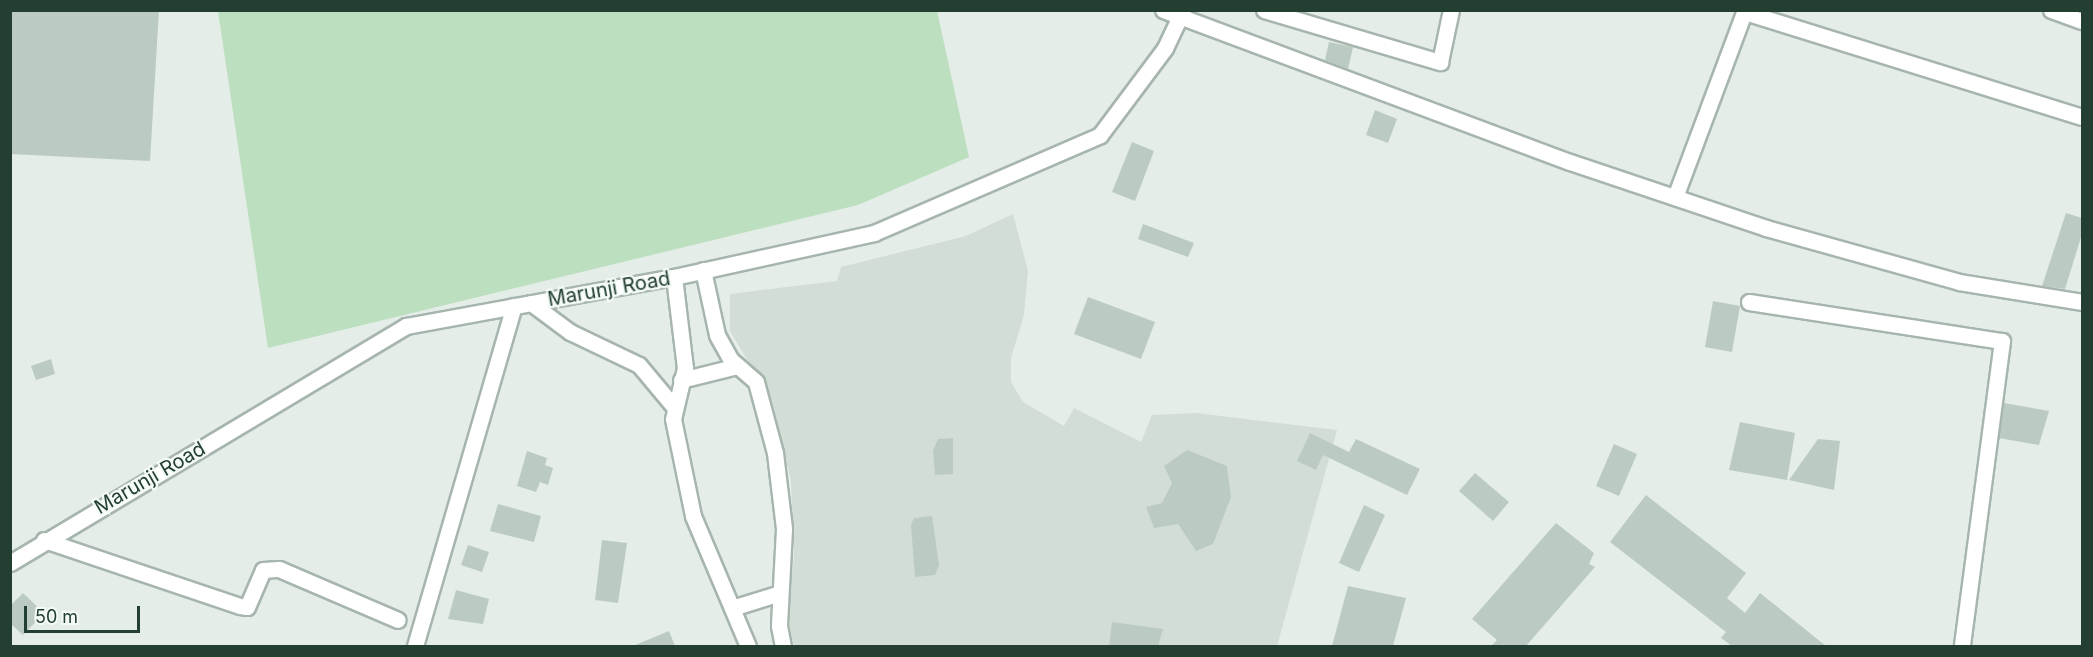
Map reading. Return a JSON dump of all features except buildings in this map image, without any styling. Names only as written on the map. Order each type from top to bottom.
[{"type":"street","points":[[1163,10],[1675,197],[1959,282],[2082,302]]},
{"type":"street","points":[[1263,10],[1440,62],[1451,10]]},
{"type":"street","points":[[2051,10],[2082,21]]},
{"type":"street","points":[[1675,197],[1745,11],[2082,117]]},
{"type":"street","name":"Marunji Road","points":[[10,563],[44,540],[406,326],[674,277],[874,233],[1100,135],[1165,48],[1181,15]]},
{"type":"street","points":[[703,270],[717,335],[737,366],[756,382],[775,453],[784,529],[780,593],[783,646]]},
{"type":"street","points":[[674,277],[683,326],[681,380],[675,408],[693,516],[748,646]]},
{"type":"street","points":[[1749,302],[2002,341],[1962,646]]},
{"type":"street","points":[[531,303],[570,332],[639,365],[675,408]]},
{"type":"street","points":[[415,646],[514,306]]},
{"type":"street","points":[[681,380],[737,366]]},
{"type":"street","points":[[44,540],[247,607],[262,570],[279,569],[398,620]]},
{"type":"street","points":[[732,608],[780,593]]},
{"type":"shaded area","points":[[1013,214],[1028,271],[1024,315],[1011,358],[1011,382],[1023,402],[1064,426],[1074,408],[1141,442],[1152,415],[1196,413],[1337,430],[1277,646],[794,646],[784,604],[794,560],[791,481],[772,401],[730,331],[730,294],[837,281],[841,267],[966,236]]},
{"type":"green space","points":[[218,11],[937,11],[969,157],[858,205],[268,348]]}]
